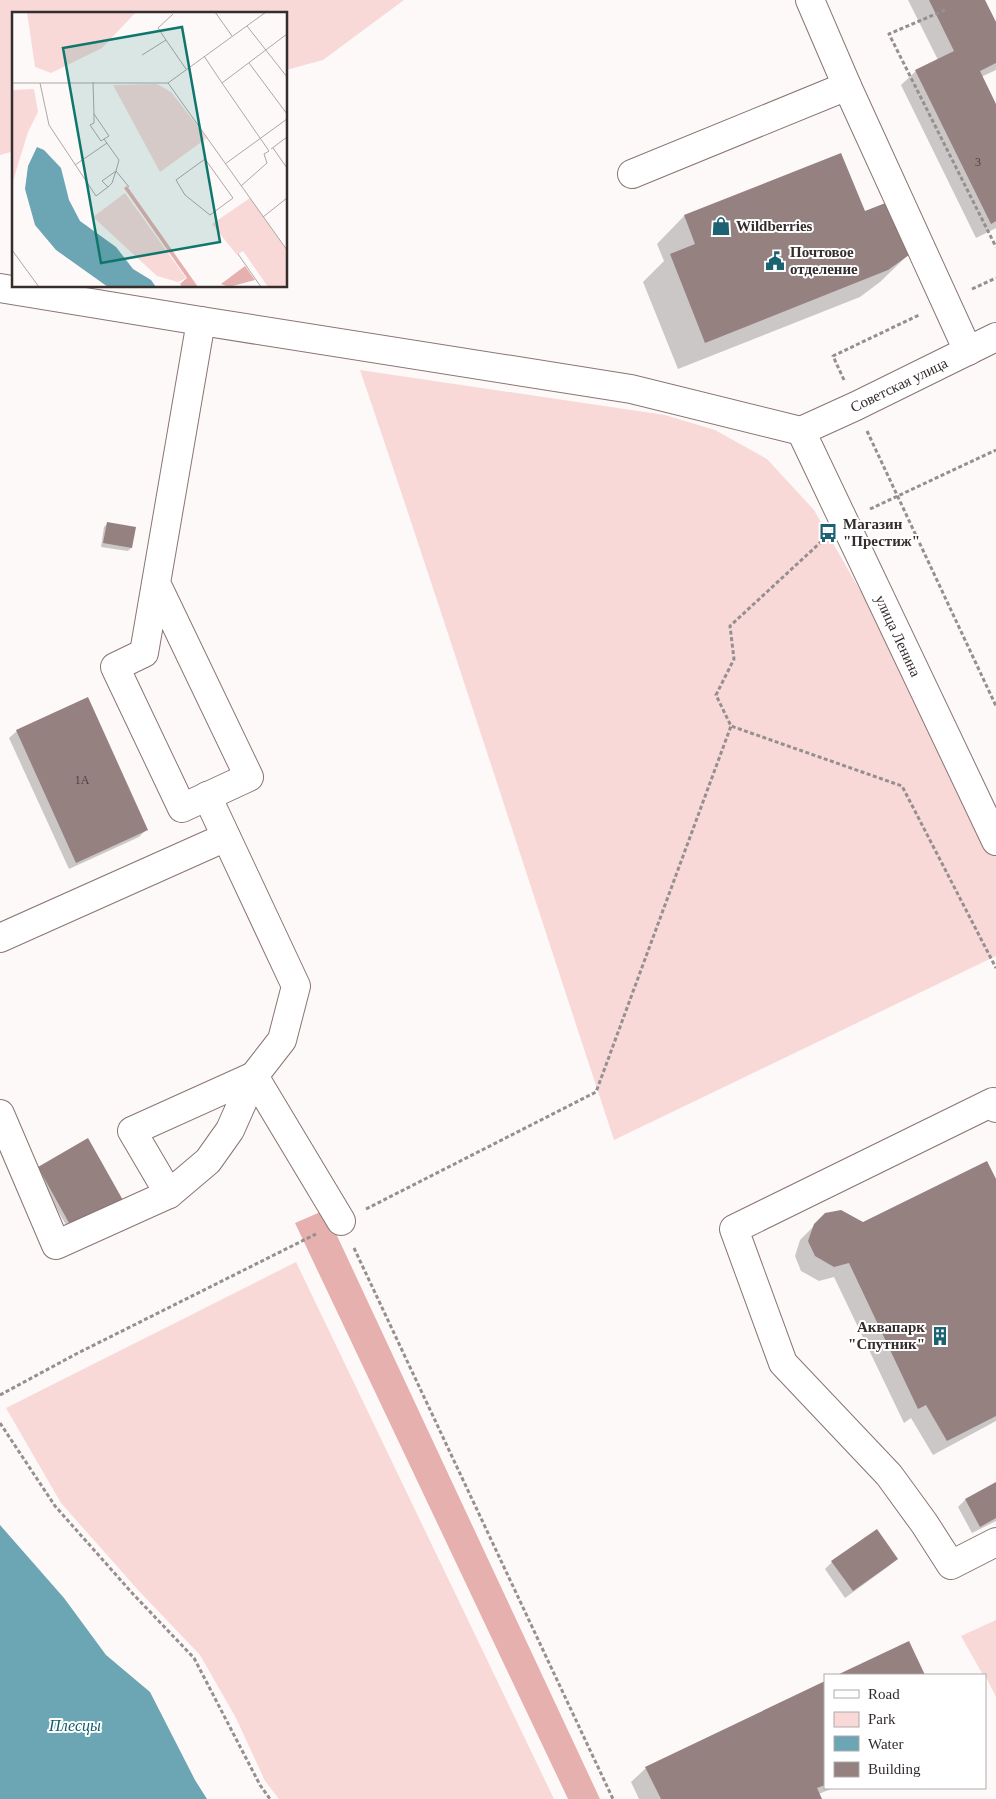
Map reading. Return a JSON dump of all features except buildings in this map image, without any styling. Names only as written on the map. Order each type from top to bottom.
[{"type":"street","points":[[810,0],[847,86],[968,350]]},
{"type":"street","points":[[632,174],[847,86]]},
{"type":"street","points":[[0,288],[631,389],[801,431]]},
{"type":"street","points":[[156,583],[249,777],[182,808],[115,667],[144,653],[156,583],[202,321]]},
{"type":"street","name":"Советская улица","points":[[801,431],[996,337]]},
{"type":"street","name":"улица Ленина","points":[[801,431],[996,841]]},
{"type":"street","points":[[0,1114],[56,1245],[169,1194],[208,1161],[230,1130],[254,1076],[282,1040],[296,986],[207,796]]},
{"type":"street","points":[[0,938],[226,837]]},
{"type":"street","points":[[254,1076],[341,1221]]},
{"type":"street","points":[[169,1194],[132,1131],[254,1076]]},
{"type":"street","points":[[996,1108],[993,1102],[734,1229],[783,1363],[889,1474],[951,1565],[996,1542]]},
{"type":"path","points":[[945,10],[889,34],[996,247]]},
{"type":"path","points":[[996,278],[833,356],[996,706]]},
{"type":"path","points":[[996,450],[898,497],[843,520],[730,626],[734,659],[716,695],[731,726],[902,786],[996,968]]},
{"type":"path","points":[[0,1395],[85,1350],[596,1092],[731,726]]},
{"type":"path","points":[[341,1221],[613,1799]]},
{"type":"path","points":[[0,1423],[55,1506],[133,1594],[194,1658],[260,1785],[270,1799]]},
{"type":"green space","points":[[0,0],[404,0],[323,60],[288,69],[288,12],[12,12],[12,152],[0,155]]},
{"type":"green space","points":[[360,370],[665,415],[715,430],[767,459],[814,510],[897,655],[996,849],[996,956],[614,1140]]},
{"type":"green space","points":[[296,1262],[554,1799],[279,1799],[265,1781],[236,1718],[200,1655],[138,1590],[61,1503],[6,1408]]},
{"type":"green space","points":[[996,1620],[996,1697],[986,1674],[982,1674],[961,1636]]},
{"type":"shaded area","points":[[325,1210],[600,1799],[568,1799],[295,1223]]},
{"type":"water","name":"Плесцы","points":[[0,1525],[64,1598],[106,1655],[150,1692],[195,1780],[207,1799],[0,1799]]},
{"type":"place","name":"Wildberries","points":[[721,226]]},
{"type":"place","name":"Почтовое отделение","points":[[775,261]]},
{"type":"place","name":"Магазин \"Престиж\"","points":[[828,533]]},
{"type":"place","name":"Аквапарк \"Спутник\"","points":[[940,1336]]}]
